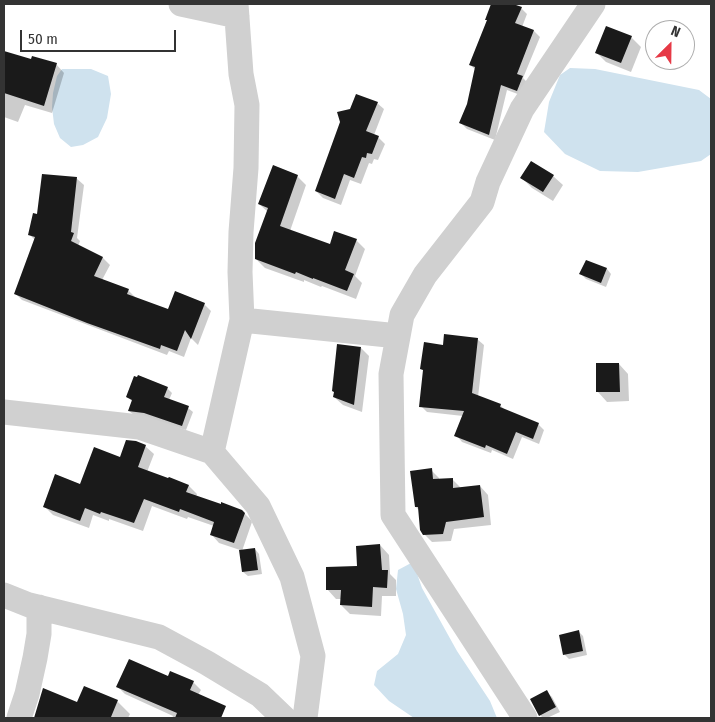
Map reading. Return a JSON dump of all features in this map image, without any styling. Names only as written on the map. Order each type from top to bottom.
[{"type":"street","points":[[181,4],[237,10],[241,74],[247,104],[246,168],[240,256],[242,320],[212,452]]},
{"type":"street","points":[[525,718],[392,515],[391,374],[402,315],[425,276],[482,202],[488,182],[522,109],[593,4]]},
{"type":"street","points":[[242,320],[398,336]]},
{"type":"street","points":[[4,412],[139,427],[212,452],[258,506],[292,577],[313,656],[305,718]]},
{"type":"street","points":[[4,595],[29,605],[159,637],[260,695],[284,718]]},
{"type":"street","points":[[18,718],[27,694],[35,658],[39,634],[38,607]]},
{"type":"water","points":[[570,68],[595,69],[699,90],[711,99],[711,154],[701,161],[638,172],[600,171],[565,154],[544,132],[549,102],[560,75]]},
{"type":"water","points":[[62,69],[91,69],[108,76],[111,94],[107,118],[98,137],[83,145],[71,147],[60,138],[54,124],[53,93],[57,76]]},
{"type":"water","points":[[413,562],[422,588],[457,651],[490,701],[497,718],[414,718],[389,701],[374,685],[377,671],[398,654],[406,635],[403,614],[396,589],[398,570]]},
{"type":"building","points":[[491,4],[513,4],[522,7],[515,23],[534,30],[517,74],[523,76],[517,91],[501,85],[489,135],[459,123],[467,104],[475,67],[469,65],[487,20],[485,20]]},
{"type":"building","points":[[606,26],[632,36],[621,63],[595,53]]},
{"type":"building","points":[[4,51],[31,59],[32,56],[57,63],[44,106],[4,93]]},
{"type":"building","points":[[356,94],[378,102],[366,131],[379,136],[372,154],[367,153],[366,158],[362,157],[354,178],[344,174],[335,199],[315,191],[340,122],[337,112],[350,109]]},
{"type":"building","points":[[531,161],[554,175],[543,192],[520,178]]},
{"type":"building","points":[[273,165],[298,175],[280,226],[330,244],[334,231],[357,239],[345,270],[354,274],[347,291],[255,259],[255,243],[268,208],[258,204]]},
{"type":"building","points":[[42,174],[77,177],[71,232],[74,233],[71,241],[103,257],[94,276],[129,289],[127,294],[168,309],[175,291],[205,303],[191,339],[185,330],[177,351],[161,345],[160,349],[14,294],[35,237],[28,235],[33,213],[37,214]]},
{"type":"building","points":[[586,260],[607,268],[601,283],[579,274]]},
{"type":"building","points":[[444,334],[478,338],[472,393],[501,404],[500,407],[539,423],[533,439],[516,432],[507,454],[486,445],[485,448],[454,436],[464,411],[419,407],[423,370],[420,369],[424,342],[443,345]]},
{"type":"building","points":[[337,344],[361,347],[354,405],[333,397]]},
{"type":"building","points":[[596,363],[619,363],[620,392],[596,392]]},
{"type":"building","points":[[138,375],[168,387],[164,397],[189,406],[182,426],[144,413],[128,411],[132,400],[126,397],[134,376],[137,377]]},
{"type":"building","points":[[126,440],[146,445],[138,467],[189,485],[186,492],[242,510],[245,513],[234,543],[210,535],[214,522],[180,509],[179,512],[144,499],[134,523],[85,508],[80,521],[43,507],[55,474],[80,484],[94,447],[120,457]]},
{"type":"building","points":[[432,468],[433,479],[453,478],[453,488],[480,485],[484,517],[446,522],[443,534],[423,535],[420,530],[418,507],[415,507],[410,471]]},
{"type":"building","points":[[380,544],[382,570],[388,570],[387,588],[373,587],[372,607],[340,605],[341,590],[326,590],[326,567],[357,566],[356,546]]},
{"type":"building","points":[[255,548],[258,570],[242,572],[239,550]]},
{"type":"building","points":[[579,630],[583,651],[563,655],[559,635]]},
{"type":"building","points":[[129,659],[168,676],[170,671],[194,681],[190,690],[226,706],[221,718],[175,718],[177,713],[116,687]]},
{"type":"building","points":[[84,686],[118,700],[111,717],[115,718],[34,718],[43,688],[77,702]]},
{"type":"building","points":[[547,690],[556,707],[539,716],[530,699]]}]
